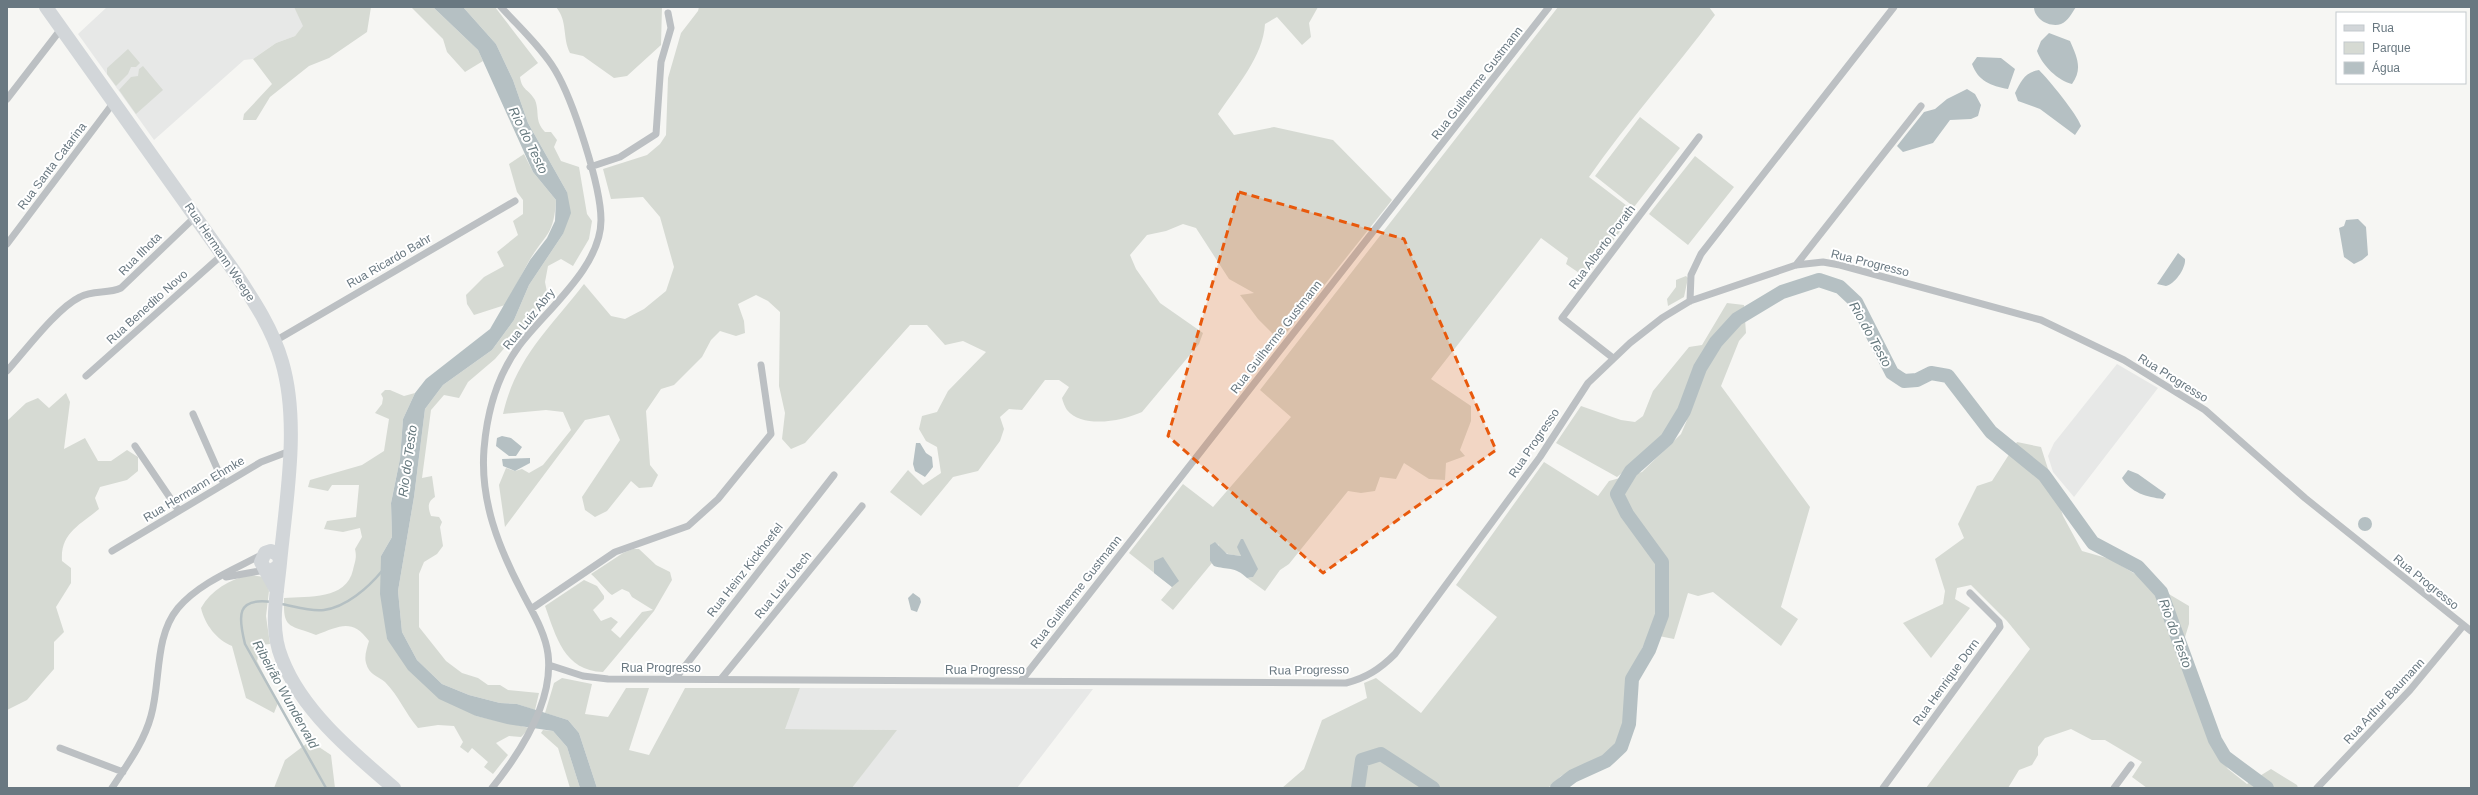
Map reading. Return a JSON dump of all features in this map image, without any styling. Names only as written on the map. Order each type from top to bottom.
[{"type":"main road","name":"Rua Hermann Weege","points":[[46,7],[222,255],[253,301],[275,341],[282,361],[291,404],[290,451],[276,598],[275,629],[279,651],[297,688],[341,739],[394,788]]},
{"type":"main road","points":[[276,598],[261,562],[266,552],[282,534]]},
{"type":"main road","points":[[265,570],[274,570],[280,563],[277,554],[266,552]]},
{"type":"street","name":"Rua Luiz Abry","points":[[501,7],[542,53],[561,82],[573,111],[590,167],[598,196],[601,222],[595,248],[574,281],[519,346],[508,363],[493,399],[486,432],[483,478],[490,516],[503,554],[531,609],[544,639],[549,665]]},
{"type":"street","name":"Rua Guilherme Gustmann","points":[[1021,681],[1549,7]]},
{"type":"street","points":[[1690,301],[1691,275],[1701,254],[1894,7]]},
{"type":"street","points":[[590,167],[620,157],[656,134],[662,57],[671,28],[668,13]]},
{"type":"street","points":[[7,99],[62,29]]},
{"type":"street","name":"Rua Santa Catarina","points":[[7,244],[114,102]]},
{"type":"street","points":[[1796,265],[1920,106]]},
{"type":"street","name":"Rua Alberto Porath","points":[[1613,358],[1562,318],[1699,137]]},
{"type":"street","name":"Rua Ricardo Bahr","points":[[275,341],[515,201]]},
{"type":"street","name":"Rua Ilhota","points":[[7,371],[70,303],[84,295],[113,292],[122,288],[195,216]]},
{"type":"street","name":"Rua Benedito Novo","points":[[86,376],[222,255]]},
{"type":"street","name":"Rua Progresso","points":[[549,665],[596,679],[1346,683],[1371,674],[1395,654],[1540,457],[1578,398],[1613,358],[1662,318],[1690,301],[1796,265],[1823,262],[1840,265],[2013,311],[2053,325],[2100,347],[2205,410],[2305,498],[2471,631]]},
{"type":"street","points":[[531,609],[615,552],[688,526],[718,499],[771,434],[761,366]]},
{"type":"street","points":[[193,414],[224,484]]},
{"type":"street","points":[[135,446],[179,510]]},
{"type":"street","name":"Rua Hermann Ehmke","points":[[112,551],[179,510],[270,458],[290,451]]},
{"type":"street","name":"Rua Heinz Kickhoefel","points":[[675,679],[834,475]]},
{"type":"street","name":"Rua Luiz Utech","points":[[721,679],[862,506]]},
{"type":"street","points":[[112,788],[141,741],[151,716],[162,642],[171,619],[187,600],[216,580],[266,552]]},
{"type":"street","points":[[216,580],[265,570]]},
{"type":"street","name":"Rua Henrique Dorn","points":[[1883,788],[2000,627],[1999,622],[1970,593]]},
{"type":"street","name":"Rua Arthur Baumann","points":[[2317,788],[2410,690],[2464,626]]},
{"type":"street","points":[[492,788],[520,751],[532,729],[540,708],[549,665]]},
{"type":"street","points":[[60,748],[123,772]]},
{"type":"street","points":[[2114,788],[2131,765]]},
{"type":"highlighted area","points":[[1239,192],[1404,239],[1496,450],[1323,573],[1168,436]]},
{"type":"shaded area","points":[[107,7],[294,7],[304,26],[295,36],[276,43],[253,59],[244,60],[154,140],[78,34]]},
{"type":"shaded area","points":[[2117,364],[2158,388],[2074,497],[2053,472],[2048,456],[2054,443]]},
{"type":"shaded area","points":[[800,688],[1093,689],[1017,788],[852,788],[896,730],[784,729]]},
{"type":"green space","points":[[294,7],[371,7],[367,32],[329,58],[309,66],[270,97],[256,120],[243,120],[244,114],[272,84],[253,59],[276,43],[295,36],[303,26]]},
{"type":"green space","points":[[411,7],[433,7],[478,50],[483,61],[465,72],[447,52],[443,39]]},
{"type":"green space","points":[[463,7],[495,7],[538,63],[520,77],[522,85],[535,100],[538,120],[542,128],[545,132],[551,132],[557,140],[554,147],[561,161],[579,167],[587,214],[592,221],[589,239],[573,266],[561,259],[548,266],[545,282],[548,297],[495,359],[468,382],[459,398],[444,395],[431,410],[422,478],[432,476],[435,497],[429,503],[429,510],[431,516],[439,517],[442,522],[440,527],[443,546],[437,554],[424,562],[419,574],[419,627],[446,661],[462,673],[478,678],[488,685],[500,685],[508,690],[539,693],[535,710],[517,704],[500,703],[469,695],[442,684],[417,660],[402,632],[398,591],[414,497],[425,409],[443,385],[492,350],[514,320],[529,285],[563,234],[567,192],[528,123],[513,80],[496,44]]},
{"type":"green space","points":[[556,7],[662,7],[661,45],[627,76],[614,78],[583,56],[570,53],[566,41],[564,24],[560,12]]},
{"type":"green space","points":[[699,7],[1318,7],[1309,23],[1311,37],[1302,45],[1277,17],[1265,24],[1263,36],[1254,60],[1218,114],[1234,135],[1274,127],[1333,140],[1392,200],[1280,341],[1258,319],[1240,295],[1254,293],[1229,279],[1196,228],[1183,224],[1166,231],[1147,235],[1130,255],[1136,269],[1160,303],[1203,333],[1199,344],[1142,412],[1124,418],[1103,422],[1083,420],[1074,416],[1067,410],[1062,398],[1069,387],[1059,380],[1045,380],[1022,410],[1009,409],[1000,417],[1004,429],[1000,441],[978,471],[953,477],[921,516],[890,492],[908,470],[923,485],[941,473],[937,447],[926,441],[919,429],[922,416],[937,412],[948,391],[986,352],[963,341],[945,345],[927,325],[910,325],[805,443],[791,449],[782,439],[785,413],[779,386],[780,312],[768,301],[756,295],[738,304],[744,321],[745,333],[736,336],[720,331],[711,340],[702,357],[674,385],[661,389],[646,411],[650,465],[658,475],[652,487],[639,488],[631,481],[607,511],[595,517],[585,510],[582,497],[620,440],[609,415],[585,420],[505,527],[499,485],[506,468],[515,471],[522,469],[529,473],[543,465],[571,430],[563,412],[546,410],[503,414],[516,376],[525,359],[547,329],[584,284],[611,316],[625,319],[644,309],[666,291],[674,267],[660,217],[643,197],[611,199],[603,169],[647,155],[660,144],[666,135],[668,78],[681,33],[698,11]]},
{"type":"green space","points":[[1558,7],[1709,7],[1715,15],[1619,136],[1589,177],[1635,212],[1585,277],[1566,264],[1568,258],[1541,238],[1431,379],[1471,406],[1471,421],[1460,450],[1465,456],[1446,463],[1445,480],[1429,479],[1404,463],[1396,479],[1380,477],[1375,491],[1361,493],[1348,491],[1289,564],[1280,570],[1265,591],[1247,578],[1253,577],[1240,551],[1241,556],[1227,553],[1221,550],[1218,544],[1210,561],[1212,563],[1173,610],[1161,600],[1172,587],[1129,553],[1183,484],[1213,507],[1291,417],[1260,390]]},
{"type":"green space","points":[[128,49],[140,63],[136,67],[131,67],[128,74],[116,86],[107,74],[107,68]]},
{"type":"green space","points":[[143,66],[163,90],[136,114],[119,90],[131,77],[138,76],[139,69]]},
{"type":"green space","points":[[1640,117],[1680,148],[1634,207],[1595,176]]},
{"type":"green space","points":[[524,154],[533,172],[556,200],[551,228],[529,261],[505,305],[474,315],[467,304],[466,295],[484,277],[504,266],[497,252],[518,235],[513,221],[523,214],[523,200],[517,192],[509,164]]},
{"type":"green space","points":[[1695,156],[1734,187],[1688,245],[1649,214]]},
{"type":"green space","points":[[1686,276],[1688,278],[1684,297],[1668,306],[1667,299],[1676,287],[1676,280]]},
{"type":"green space","points":[[1727,303],[1744,305],[1746,333],[1739,341],[1721,386],[1810,507],[1781,607],[1798,619],[1781,646],[1713,592],[1698,596],[1688,593],[1674,639],[1649,634],[1627,679],[1623,723],[1615,745],[1596,761],[1561,776],[1548,788],[1282,788],[1304,769],[1322,720],[1367,698],[1364,683],[1376,678],[1421,713],[1497,617],[1456,585],[1544,462],[1598,496],[1609,481],[1642,472],[1681,434],[1687,420],[1617,477],[1556,443],[1581,406],[1621,420],[1635,422],[1643,416],[1653,391],[1689,347],[1702,345]]},
{"type":"green space","points":[[385,390],[390,390],[404,396],[415,393],[403,419],[400,459],[391,503],[392,537],[381,556],[387,639],[476,716],[530,728],[521,737],[509,736],[496,743],[508,755],[493,774],[484,767],[488,762],[472,748],[468,753],[460,747],[463,742],[454,726],[438,725],[418,728],[390,687],[374,675],[367,667],[365,658],[369,641],[357,629],[345,626],[316,635],[294,627],[287,621],[285,616],[284,598],[315,596],[335,592],[343,587],[349,580],[356,560],[355,549],[362,537],[360,528],[343,532],[324,529],[327,521],[356,517],[359,485],[332,485],[328,491],[308,487],[310,480],[362,465],[384,451],[389,419],[375,413],[382,404],[383,398],[381,394]]},
{"type":"green space","points":[[66,393],[70,402],[64,449],[85,438],[98,461],[111,461],[127,450],[138,457],[138,471],[127,480],[100,487],[95,498],[99,509],[78,525],[64,543],[62,561],[71,568],[71,583],[56,607],[64,632],[54,642],[54,669],[27,700],[7,710],[7,421],[26,403],[38,398],[49,408]]},
{"type":"green space","points":[[2017,442],[2041,447],[2063,516],[2082,551],[2110,559],[2189,606],[2189,624],[2179,657],[2210,744],[2228,769],[2247,784],[2271,769],[2297,785],[2298,788],[2147,788],[2132,777],[2142,762],[2105,740],[2092,740],[2071,729],[2045,738],[2038,747],[2038,755],[2032,765],[2019,770],[2008,788],[1926,788],[2030,649],[2007,621],[1971,585],[1957,588],[1955,599],[1970,608],[1931,658],[1903,623],[1943,604],[1945,591],[1935,559],[1964,538],[1958,524],[1977,486],[1992,481]]},
{"type":"green space","points":[[633,549],[639,549],[656,565],[670,572],[672,580],[654,611],[603,672],[590,670],[570,659],[558,640],[545,606],[584,580],[597,586],[604,596],[604,599],[593,610],[601,621],[611,617],[618,622],[611,630],[620,638],[642,612],[653,610],[632,597],[629,592],[622,589],[612,595],[591,574],[623,553]]},
{"type":"green space","points":[[250,575],[264,577],[269,591],[266,616],[270,644],[261,645],[257,661],[278,703],[274,713],[246,698],[232,646],[221,640],[212,631],[205,620],[201,608],[210,596],[222,586],[235,579]]},
{"type":"green space","points":[[562,678],[592,684],[585,714],[608,717],[626,688],[649,688],[629,750],[649,755],[685,688],[800,688],[785,729],[897,730],[852,788],[597,788],[579,733],[568,720],[545,713],[554,683]]},
{"type":"green space","points":[[543,730],[553,731],[567,747],[580,788],[570,788],[558,748],[541,733]]},
{"type":"green space","points":[[310,741],[331,755],[335,788],[274,788],[285,760]]},
{"type":"water","points":[[433,7],[463,7],[496,44],[513,80],[528,123],[567,192],[571,213],[563,234],[529,285],[514,320],[492,350],[443,385],[425,409],[414,497],[398,591],[402,632],[417,660],[442,684],[469,695],[500,703],[517,704],[568,720],[579,733],[597,788],[580,788],[567,747],[553,731],[507,724],[476,716],[439,699],[408,670],[387,639],[380,594],[381,556],[392,537],[391,503],[400,459],[403,419],[415,393],[426,379],[490,329],[530,260],[547,238],[555,221],[556,200],[533,172],[478,50]]},
{"type":"water","points":[[2034,7],[2076,7],[2066,21],[2061,24],[2052,25],[2043,22],[2040,19]]},
{"type":"water","points":[[2049,33],[2070,41],[2078,63],[2077,73],[2072,84],[2061,80],[2051,72],[2039,56],[2037,51],[2041,41]]},
{"type":"water","points":[[1977,57],[2001,58],[2015,69],[2008,89],[1986,82],[1978,75],[1972,64]]},
{"type":"water","points":[[2039,70],[2062,97],[2081,126],[2075,135],[2040,109],[2018,101],[2015,93],[2022,81],[2030,73]]},
{"type":"water","points":[[1967,89],[1975,94],[1981,105],[1978,116],[1971,119],[1950,120],[1933,143],[1903,152],[1897,146],[1924,112],[1935,109],[1947,99]]},
{"type":"water","points":[[2358,219],[2366,227],[2368,255],[2354,264],[2344,257],[2339,228],[2344,226],[2346,220]]},
{"type":"water","points":[[2178,253],[2185,259],[2184,267],[2179,275],[2169,285],[2166,286],[2157,284]]},
{"type":"water","points":[[502,436],[511,438],[522,447],[516,456],[509,456],[496,446],[497,438]]},
{"type":"water","points":[[916,443],[920,443],[926,453],[932,457],[933,467],[925,477],[915,471],[913,464]]},
{"type":"water","points":[[530,458],[530,463],[515,471],[503,466],[502,459]]},
{"type":"water","points":[[2128,470],[2138,474],[2166,494],[2163,499],[2145,495],[2130,487],[2122,478]]},
{"type":"water","points":[[2362,517],[2368,517],[2372,521],[2372,527],[2368,531],[2362,531],[2358,527],[2358,521]]},
{"type":"water","points":[[1241,539],[1243,539],[1258,569],[1253,577],[1247,578],[1235,570],[1214,566],[1210,561],[1210,545],[1215,542],[1227,554],[1241,556],[1237,547]]},
{"type":"water","points":[[1163,557],[1179,581],[1172,587],[1154,573],[1154,561]]},
{"type":"water","points":[[913,593],[920,598],[921,602],[917,612],[911,610],[908,598]]},
{"type":"waterway","name":"Rio do Testo","points":[[1557,788],[1573,776],[1606,761],[1621,747],[1629,724],[1632,679],[1649,650],[1662,615],[1662,562],[1627,514],[1617,494],[1631,471],[1667,439],[1684,411],[1700,368],[1716,342],[1737,319],[1782,292],[1819,280],[1840,287],[1856,302],[1892,373],[1904,381],[1917,380],[1931,373],[1948,376],[1991,432],[2044,475],[2093,543],[2138,567],[2161,592],[2215,740],[2225,757],[2267,788]]},
{"type":"waterway","name":"Ribeirão Wundervald","points":[[281,604],[313,610],[332,608],[356,596],[382,571]]},
{"type":"waterway","name":"Ribeirão Wundervald","points":[[272,602],[260,601],[252,603],[246,606],[242,611],[241,625],[245,644],[326,788]]},
{"type":"waterway","name":"Rio do Testo","points":[[1358,788],[1362,760],[1381,754],[1433,788]]}]
